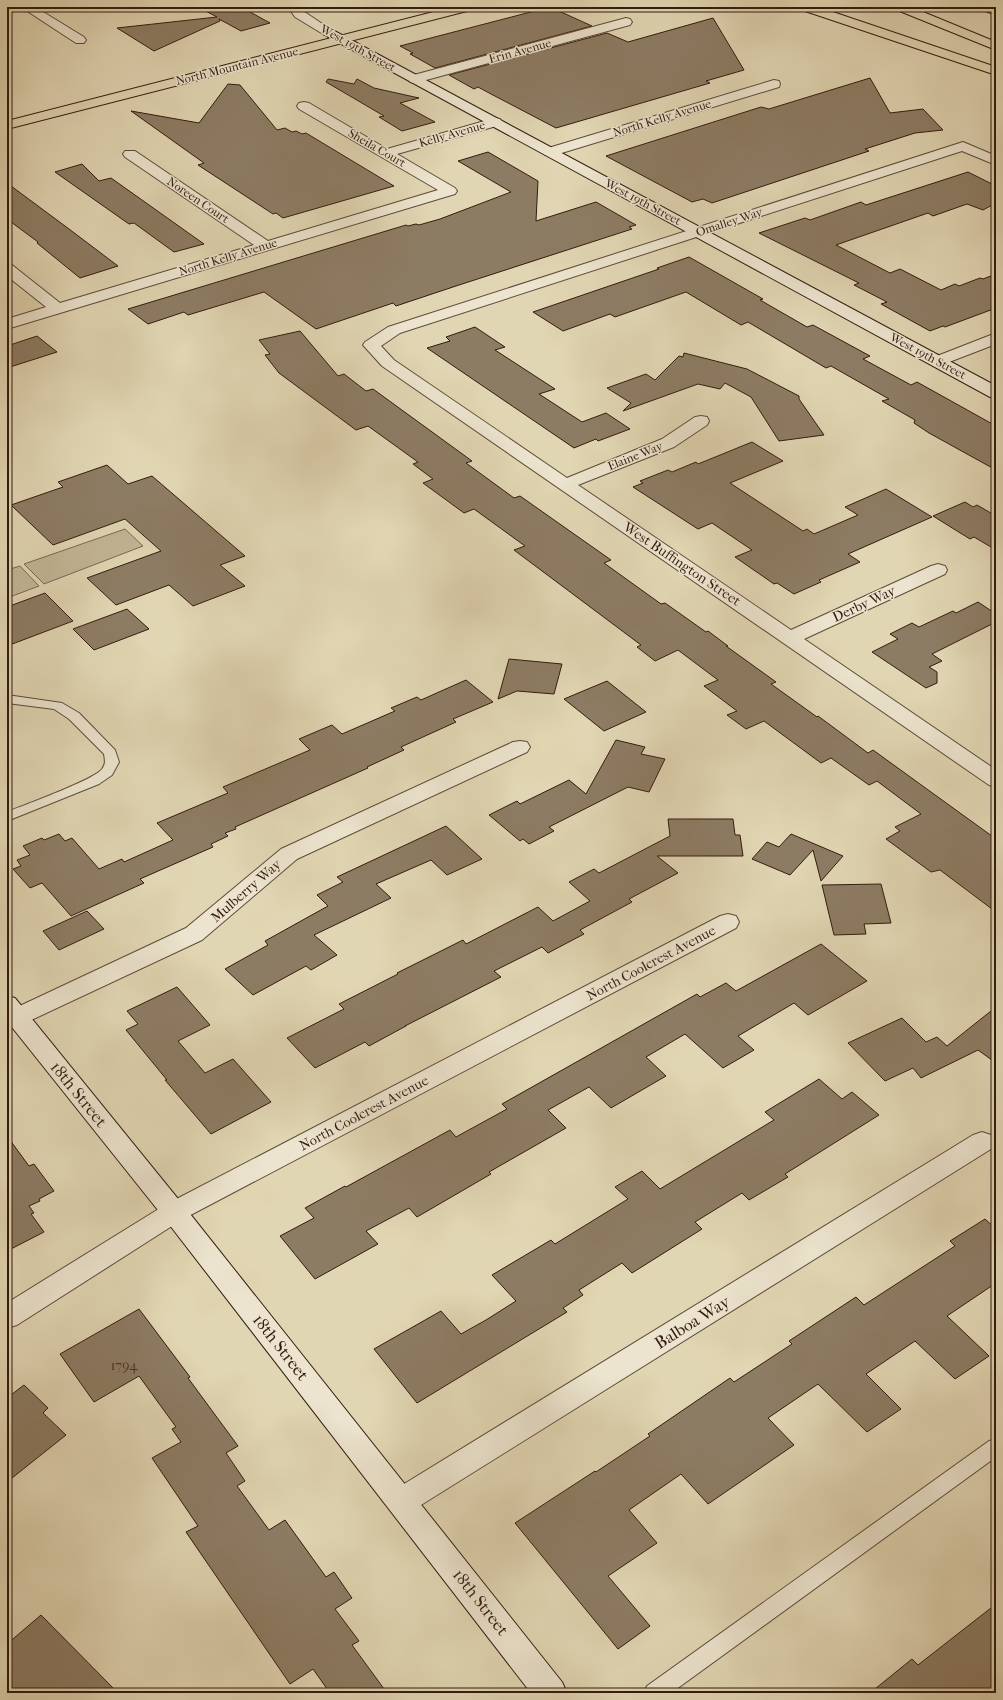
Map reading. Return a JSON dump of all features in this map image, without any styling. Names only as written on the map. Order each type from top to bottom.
[{"type":"main road","name":"North Mountain Avenue","points":[[7,113],[421,7]]},
{"type":"main road","name":"North Mountain Avenue","points":[[7,125],[467,7]]},
{"type":"main road","points":[[806,7],[996,71]]},
{"type":"main road","points":[[901,7],[996,46]]},
{"type":"main road","points":[[987,7],[996,11]]},
{"type":"street","points":[[7,9],[14,7]]},
{"type":"street","points":[[27,7],[80,40]]},
{"type":"street","name":"West 19th Street","points":[[294,7],[299,14],[340,39],[996,393]]},
{"type":"street","name":"Erin Avenue","points":[[415,79],[626,22]]},
{"type":"street","name":"North Kelly Avenue","points":[[550,152],[774,84]]},
{"type":"street","name":"Sheila Court","points":[[304,106],[450,191]]},
{"type":"street","name":"Kelly Avenue","points":[[386,153],[495,122]]},
{"type":"street","name":"Omalley Way","points":[[372,345],[394,330],[963,146],[996,161]]},
{"type":"street","name":"Noreen Court","points":[[130,154],[265,246]]},
{"type":"street","name":"North Kelly Avenue","points":[[7,324],[450,191]]},
{"type":"street","points":[[7,268],[57,309]]},
{"type":"street","points":[[938,361],[996,338]]},
{"type":"street","name":"West Buffington Street","points":[[372,345],[388,363],[996,780]]},
{"type":"street","name":"Elaine Way","points":[[564,484],[668,443],[701,421]]},
{"type":"street","name":"Derby Way","points":[[790,638],[938,570]]},
{"type":"street","name":"Mulberry Way","points":[[12,1011],[194,934],[217,917],[266,871],[289,854],[520,747]]},
{"type":"street","name":"North Coolcrest Avenue","points":[[7,1317],[174,1212],[728,922]]},
{"type":"street","name":"18th Street","points":[[12,1011],[174,1212],[551,1693]]},
{"type":"street","name":"Balboa Way","points":[[402,1501],[982,1142]]},
{"type":"lane","points":[[7,700],[57,706],[74,716],[110,753],[112,762],[107,772],[94,781],[7,818]]},
{"type":"lane","points":[[654,1693],[996,1447]]},
{"type":"shaded area","points":[[125,529],[143,546],[44,584],[24,564]]},
{"type":"shaded area","points":[[20,566],[39,586],[7,598],[7,570]]},
{"type":"building","points":[[198,7],[241,7],[270,23],[241,31],[219,19],[220,21],[154,51],[117,28],[217,17]]},
{"type":"building","points":[[550,7],[592,26],[435,68],[410,54],[413,53],[400,46]]},
{"type":"building","points":[[713,18],[744,70],[706,81],[710,83],[556,128],[478,87],[474,89],[449,75],[607,33],[628,42]]},
{"type":"building","points":[[870,78],[890,113],[923,109],[943,130],[915,133],[865,149],[869,151],[712,203],[703,199],[692,202],[606,156],[761,107],[769,109]]},
{"type":"building","points":[[328,79],[354,84],[357,79],[374,88],[419,98],[400,103],[435,122],[402,131],[379,117],[384,116],[326,82]]},
{"type":"building","points":[[228,84],[240,85],[277,130],[285,128],[292,132],[296,131],[302,134],[306,133],[394,186],[283,218],[276,213],[273,214],[198,165],[204,163],[131,111],[199,123]]},
{"type":"building","points":[[488,152],[538,181],[536,221],[596,202],[636,225],[629,227],[632,229],[396,306],[393,303],[316,329],[264,292],[188,315],[184,312],[148,324],[128,309],[406,225],[419,225],[440,219],[511,192],[458,161]]},
{"type":"building","points":[[82,164],[99,181],[111,178],[204,244],[174,252],[134,223],[129,224],[55,172]]},
{"type":"building","points":[[968,172],[996,186],[996,203],[983,210],[967,204],[933,216],[928,213],[836,245],[890,273],[900,269],[941,290],[955,284],[959,286],[996,274],[996,308],[945,327],[943,326],[930,331],[881,304],[887,302],[854,285],[859,283],[759,233],[805,218],[810,220],[861,202],[866,205]]},
{"type":"building","points":[[7,183],[118,266],[80,278],[37,243],[38,242],[7,219]]},
{"type":"building","points":[[689,257],[763,299],[760,300],[807,327],[813,325],[870,356],[863,359],[911,385],[917,382],[996,426],[996,470],[929,433],[914,423],[915,420],[882,401],[889,399],[831,366],[826,368],[748,322],[741,325],[686,292],[615,317],[610,314],[563,331],[533,312],[659,269],[657,268]]},
{"type":"building","points":[[475,327],[505,347],[495,350],[555,389],[539,394],[582,422],[606,413],[630,429],[598,441],[596,439],[574,448],[427,348],[450,341],[446,337]]},
{"type":"building","points":[[300,331],[338,376],[344,374],[366,391],[373,389],[472,461],[466,463],[514,498],[520,496],[611,560],[604,563],[661,604],[665,603],[706,632],[708,631],[776,682],[771,684],[868,753],[873,750],[996,839],[996,912],[940,870],[931,872],[886,839],[900,831],[895,827],[921,814],[877,781],[869,785],[831,758],[821,763],[764,721],[746,729],[727,715],[737,711],[704,686],[718,680],[678,650],[655,661],[637,647],[641,645],[514,550],[525,546],[474,509],[464,513],[423,483],[433,479],[413,464],[418,462],[368,426],[356,430],[279,373],[265,355],[270,354],[259,340]]},
{"type":"building","points":[[37,336],[57,352],[7,368],[7,346]]},
{"type":"building","points":[[684,353],[747,369],[799,396],[799,399],[824,435],[779,441],[751,397],[725,383],[720,389],[698,384],[623,411],[631,403],[607,388],[646,374],[655,380],[679,356],[683,357]]},
{"type":"building","points":[[752,442],[783,461],[730,483],[803,531],[807,529],[814,534],[858,515],[845,507],[886,489],[932,517],[848,554],[860,562],[819,580],[821,582],[794,594],[777,583],[774,584],[735,557],[752,550],[712,523],[698,529],[633,487],[643,483],[640,481],[668,470],[672,472],[696,462],[698,464]]},
{"type":"building","points":[[107,465],[128,484],[152,476],[245,556],[220,565],[245,586],[193,606],[169,585],[116,605],[87,578],[161,551],[125,519],[53,545],[11,505],[63,487],[58,482]]},
{"type":"building","points":[[965,502],[973,507],[977,505],[996,516],[996,550],[974,537],[970,539],[933,516]]},
{"type":"building","points":[[45,593],[73,621],[7,646],[7,607]]},
{"type":"building","points":[[978,602],[996,614],[996,622],[932,654],[942,661],[929,667],[937,672],[937,683],[926,688],[872,652],[898,639],[890,634],[912,623],[919,627],[953,611],[956,613]]},
{"type":"building","points":[[127,609],[149,629],[94,650],[73,629]]},
{"type":"building","points":[[509,659],[562,664],[554,694],[517,691],[498,699]]},
{"type":"building","points":[[466,680],[493,702],[453,719],[456,722],[401,747],[404,750],[367,767],[368,768],[235,827],[236,829],[225,833],[228,836],[211,844],[213,847],[140,879],[144,883],[71,916],[42,883],[30,888],[13,869],[21,866],[17,860],[30,855],[23,846],[42,838],[44,840],[59,834],[65,841],[72,838],[99,869],[122,859],[124,862],[173,840],[157,823],[228,793],[223,787],[310,750],[299,739],[332,725],[342,734],[395,711],[391,708],[417,697],[421,700]]},
{"type":"building","points":[[607,681],[646,712],[604,731],[564,699]]},
{"type":"building","points":[[616,740],[645,747],[641,754],[665,759],[649,792],[628,787],[549,827],[554,831],[529,844],[523,839],[520,841],[489,815],[517,801],[520,804],[569,780],[586,794]]},
{"type":"building","points":[[668,819],[733,819],[735,835],[740,835],[743,856],[657,856],[678,873],[629,899],[632,902],[580,930],[584,934],[548,953],[542,947],[494,971],[501,977],[369,1046],[365,1042],[315,1068],[287,1038],[344,1009],[339,1004],[463,940],[466,944],[538,907],[553,921],[590,901],[569,882],[594,869],[599,873],[670,836]]},
{"type":"building","points":[[446,826],[482,859],[447,875],[431,860],[376,884],[391,898],[314,935],[337,955],[311,970],[306,966],[253,995],[225,969],[268,945],[265,941],[328,906],[317,895],[343,882],[337,877]]},
{"type":"building","points":[[791,834],[843,856],[821,881],[813,850],[790,875],[752,859],[767,842],[779,847]]},
{"type":"building","points":[[881,884],[891,923],[864,924],[866,934],[834,935],[822,885]]},
{"type":"building","points":[[87,911],[104,929],[59,950],[43,931]]},
{"type":"building","points":[[821,944],[867,981],[808,1015],[794,1003],[738,1036],[754,1050],[723,1068],[685,1034],[646,1057],[666,1076],[611,1108],[589,1087],[548,1110],[566,1128],[489,1172],[491,1174],[417,1217],[409,1208],[366,1231],[378,1244],[315,1279],[280,1236],[314,1218],[305,1208],[450,1130],[456,1137],[507,1109],[502,1104],[697,994],[700,997],[726,983],[736,991]]},
{"type":"building","points":[[177,987],[210,1025],[178,1041],[205,1073],[233,1059],[271,1102],[211,1134],[165,1080],[167,1080],[126,1030],[138,1024],[127,1011]]},
{"type":"building","points":[[996,1007],[996,1063],[978,1050],[921,1078],[913,1068],[885,1081],[848,1043],[902,1018],[926,1042],[937,1037],[947,1046]]},
{"type":"building","points":[[819,1079],[842,1099],[852,1092],[879,1115],[785,1174],[788,1177],[749,1200],[742,1193],[695,1222],[702,1229],[632,1273],[622,1263],[579,1290],[583,1295],[563,1308],[567,1312],[417,1403],[374,1349],[441,1311],[461,1334],[486,1320],[516,1301],[492,1275],[551,1240],[555,1244],[628,1199],[615,1187],[642,1171],[660,1189],[774,1120],[765,1112]]},
{"type":"building","points":[[7,1136],[29,1166],[34,1164],[54,1191],[39,1199],[40,1201],[29,1206],[34,1213],[31,1214],[44,1232],[7,1251]]},
{"type":"building","points":[[985,1219],[996,1229],[996,1283],[947,1316],[989,1356],[955,1379],[915,1341],[866,1374],[901,1409],[867,1432],[818,1384],[768,1418],[794,1445],[708,1504],[681,1474],[629,1510],[657,1543],[608,1576],[650,1626],[618,1649],[515,1523],[650,1436],[648,1434],[730,1378],[734,1382],[792,1344],[789,1341],[856,1297],[864,1305],[955,1246],[950,1241]]},
{"type":"building","points":[[139,1309],[190,1377],[188,1378],[238,1446],[226,1453],[245,1481],[237,1486],[269,1530],[285,1520],[326,1577],[334,1572],[352,1598],[335,1609],[359,1641],[352,1645],[387,1693],[330,1693],[313,1669],[290,1684],[186,1532],[198,1526],[152,1458],[181,1442],[172,1429],[176,1427],[139,1376],[94,1402],[60,1354]]},
{"type":"building","points":[[24,1385],[48,1408],[43,1413],[66,1435],[7,1482],[7,1398]]},
{"type":"building","points":[[996,1604],[996,1693],[870,1693],[912,1659],[918,1665]]},
{"type":"building","points":[[41,1615],[118,1693],[7,1693],[7,1644]]}]
